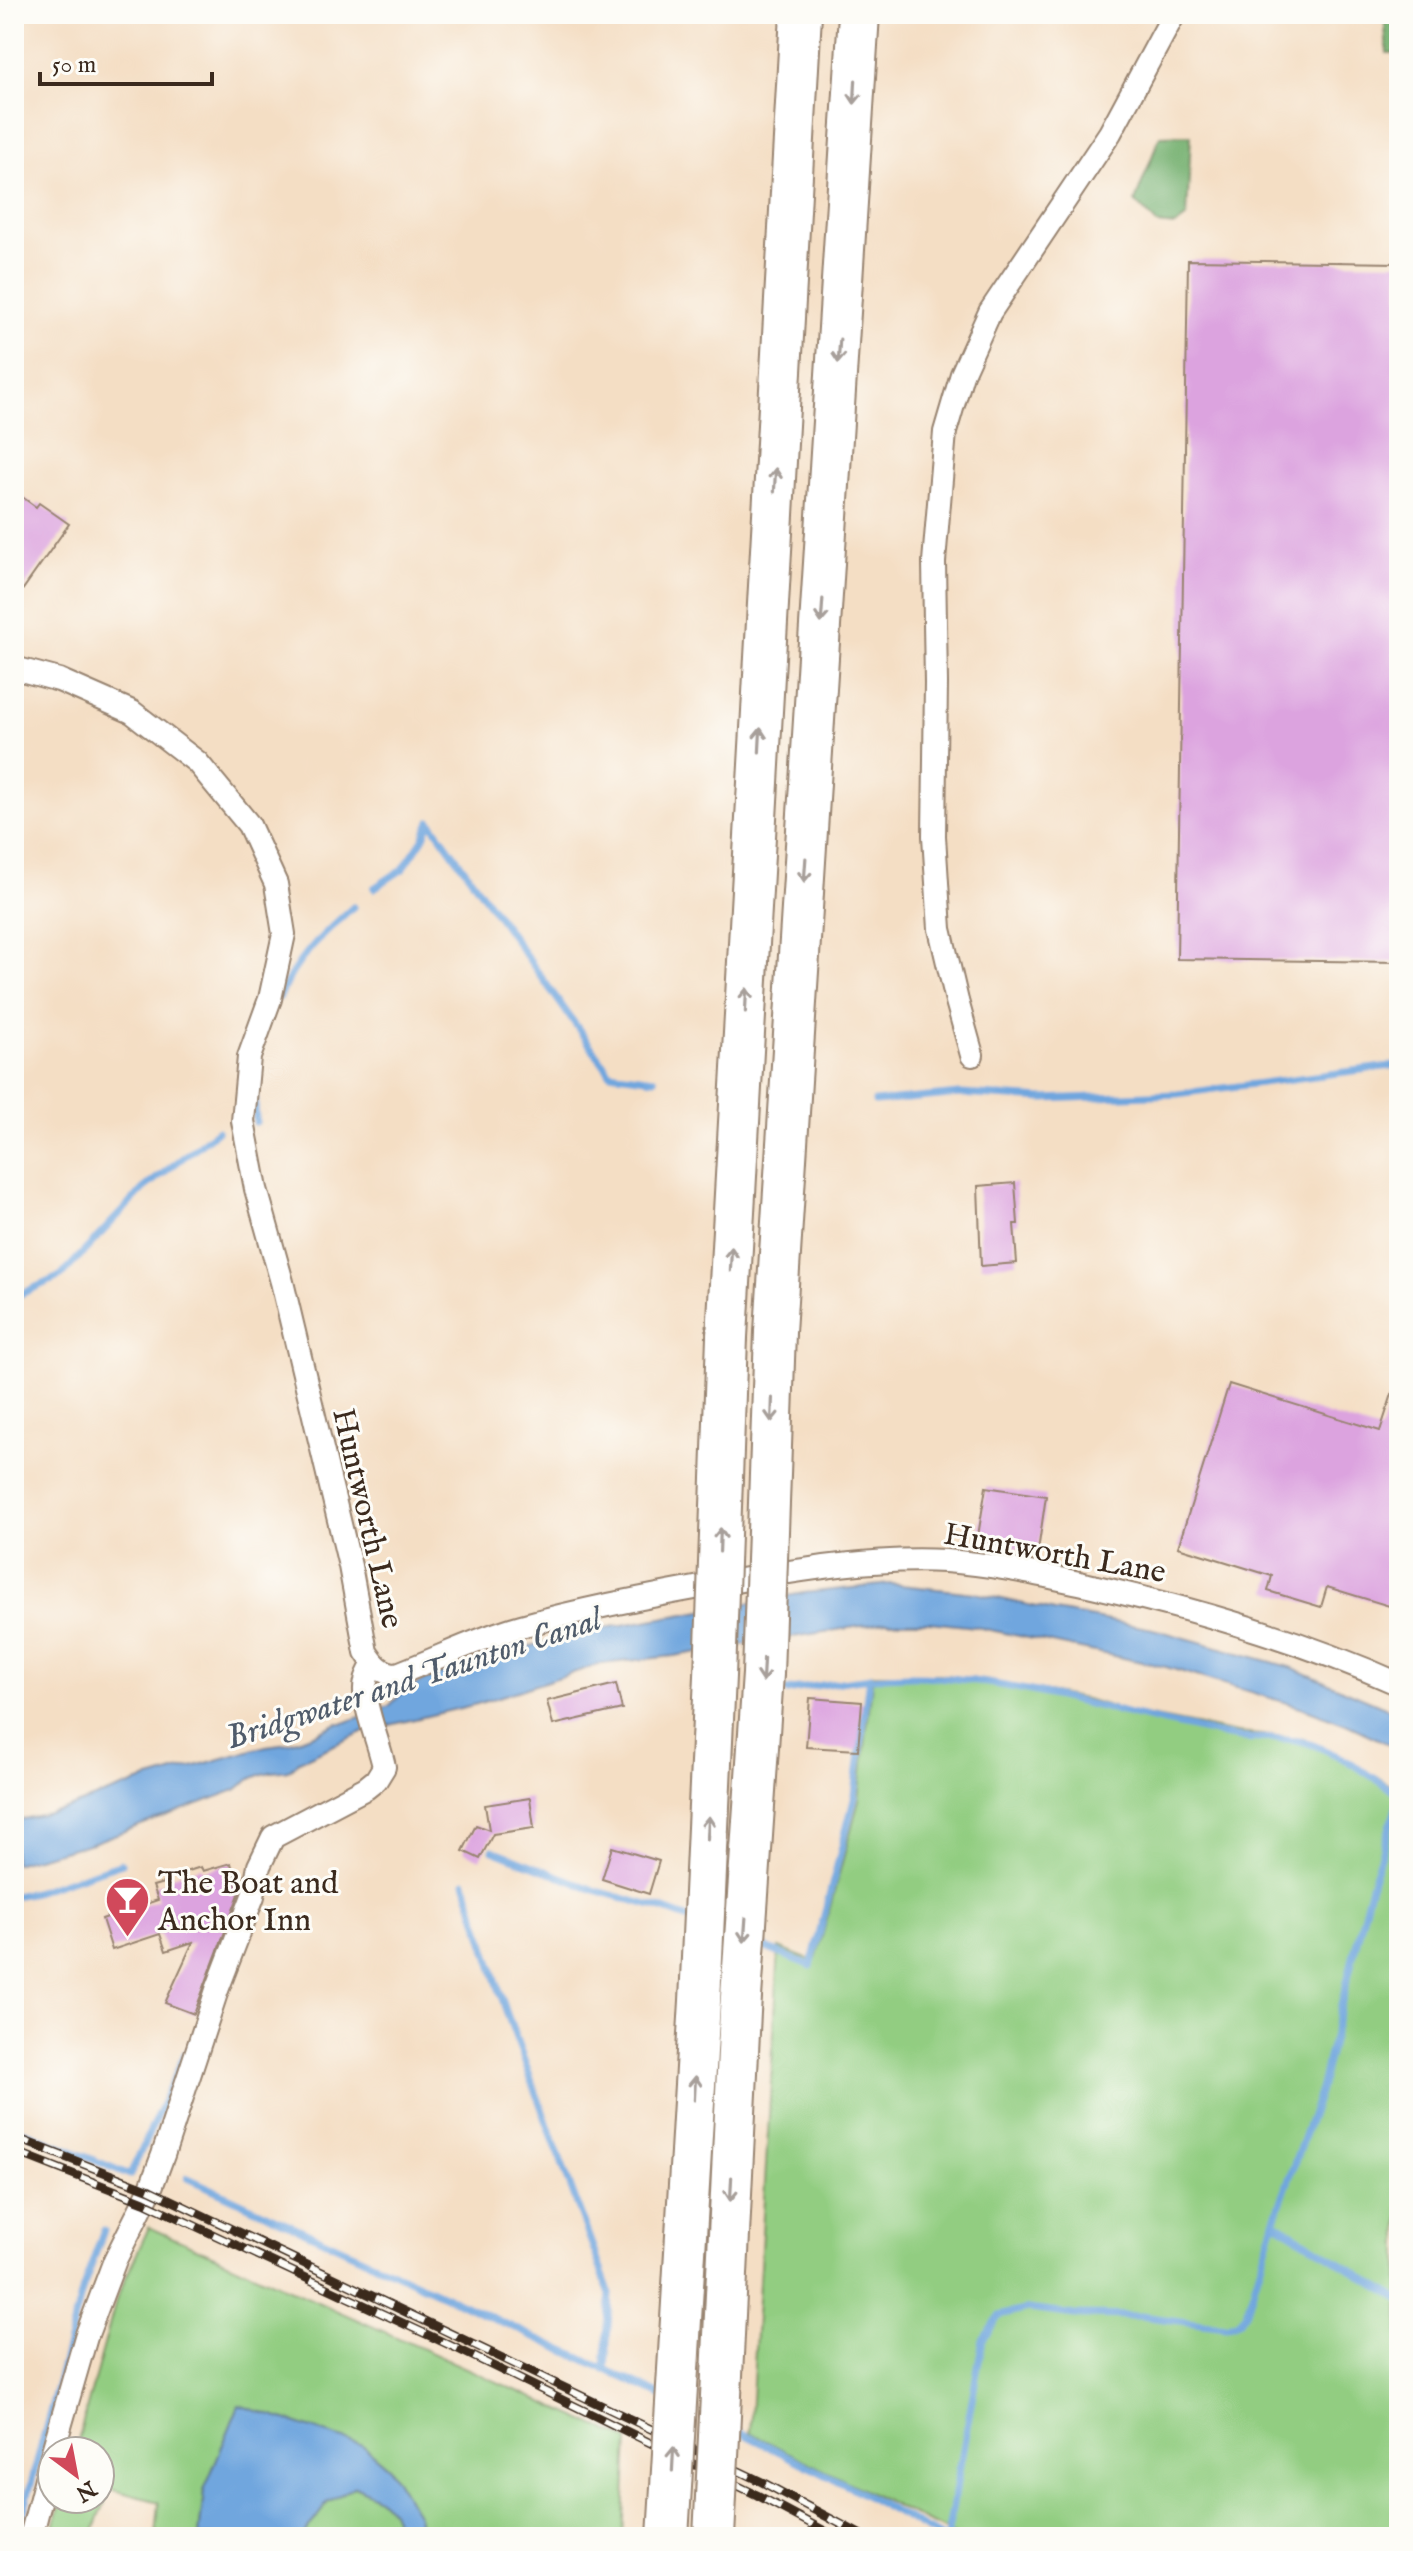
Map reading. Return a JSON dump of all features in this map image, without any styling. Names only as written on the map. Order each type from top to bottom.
[{"type":"highway","points":[[668,2537],[700,2001],[727,1337],[801,14]]},
{"type":"highway","points":[[714,2537],[740,2012],[763,1674],[775,1332],[859,14]]},
{"type":"street","points":[[972,1055],[940,929],[934,836],[934,562],[945,432],[962,374],[990,312],[1110,133],[1174,14]]},
{"type":"street","name":"Huntworth Lane","points":[[14,668],[59,680],[132,712],[197,762],[249,825],[276,884],[284,934],[270,999],[249,1057],[243,1121],[256,1189],[282,1282],[350,1566],[366,1652],[374,1664],[389,1674],[397,1674],[520,1626],[676,1591],[827,1565],[943,1561],[1022,1572],[1195,1610],[1309,1647],[1399,1684]]},
{"type":"street","points":[[57,2435],[86,2337],[115,2260],[150,2190],[217,1990],[253,1896],[259,1866],[273,1837],[376,1780],[384,1767],[364,1698],[365,1681],[374,1664]]},
{"type":"street","points":[[31,2537],[36,2515]]},
{"type":"green space","points":[[1384,14],[1399,14],[1399,53],[1387,53]]},
{"type":"green space","points":[[1191,135],[1187,217],[1175,226],[1157,224],[1135,201],[1160,136]]},
{"type":"green space","points":[[873,1674],[938,1674],[989,1681],[1237,1733],[1301,1738],[1342,1756],[1399,1790],[1399,2537],[957,2537],[750,2433],[779,1948],[807,1959],[816,1959],[859,1800]]},
{"type":"green space","points":[[149,2227],[628,2440],[623,2537],[422,2537],[418,2516],[388,2467],[362,2445],[204,2490],[199,2537],[156,2537],[159,2502],[116,2491],[116,2435],[79,2435],[117,2297]]},
{"type":"green space","points":[[355,2486],[386,2504],[394,2517],[398,2537],[302,2537],[328,2502]]},
{"type":"green space","points":[[57,2515],[100,2515],[92,2537],[51,2537]]},
{"type":"water","points":[[891,1584],[975,1593],[1153,1629],[1293,1668],[1399,1713],[1399,1749],[1304,1708],[1166,1667],[976,1627],[886,1622],[674,1656],[600,1664],[477,1704],[365,1731],[299,1761],[289,1769],[257,1776],[236,1790],[92,1843],[14,1864],[14,1821],[62,1810],[136,1783],[317,1733],[389,1706],[402,1693],[425,1680],[489,1656],[605,1628],[804,1593]]},
{"type":"water","points":[[239,2405],[362,2445],[388,2467],[418,2516],[422,2537],[398,2537],[394,2517],[386,2504],[355,2486],[328,2502],[302,2537],[199,2537],[204,2490]]},
{"type":"building","points":[[1188,260],[1399,263],[1399,962],[1177,959]]},
{"type":"building","points":[[14,491],[36,507],[39,503],[69,524],[14,602]]},
{"type":"building","points":[[1015,1183],[1017,1263],[981,1266],[978,1186]]},
{"type":"building","points":[[1229,1384],[1380,1431],[1395,1385],[1399,1385],[1399,1609],[1327,1587],[1321,1607],[1268,1591],[1272,1576],[1178,1547]]},
{"type":"building","points":[[986,1487],[1046,1496],[1038,1551],[977,1542]]},
{"type":"building","points":[[616,1684],[622,1709],[553,1725],[547,1701]]},
{"type":"building","points":[[810,1698],[862,1702],[858,1750],[806,1747]]},
{"type":"building","points":[[530,1798],[534,1828],[493,1834],[480,1859],[463,1851],[476,1825],[489,1830],[485,1805]]},
{"type":"building","points":[[612,1847],[659,1861],[649,1894],[602,1879]]},
{"type":"building","name":"The Boat and Anchor Inn","points":[[231,1863],[239,1894],[194,2014],[165,2003],[193,1942],[166,1951],[160,1934],[112,1950],[102,1919],[158,1900],[153,1886],[167,1882],[166,1878],[201,1867],[203,1871]]},
{"type":"waterway","points":[[374,888],[403,869],[423,839],[430,821],[610,1073],[654,1079]]},
{"type":"waterway","points":[[280,997],[302,959],[353,907]]},
{"type":"waterway","points":[[875,1102],[960,1094],[1044,1099],[1177,1094],[1399,1065]]},
{"type":"waterway","points":[[255,1098],[256,1122]]},
{"type":"waterway","points":[[14,1297],[61,1276],[143,1189],[217,1131]]},
{"type":"waterway","points":[[787,1691],[900,1676],[938,1677],[1000,1685],[1228,1736],[1304,1742],[1341,1758],[1399,1795]]},
{"type":"waterway","points":[[756,1944],[811,1966],[855,1796],[869,1677]]},
{"type":"waterway","points":[[947,2537],[983,2339],[999,2316],[1028,2309],[1075,2315],[1141,2316],[1226,2327],[1238,2322],[1246,2313],[1320,2090],[1371,1885],[1399,1799]]},
{"type":"waterway","points":[[493,1850],[594,1890],[692,1920]]},
{"type":"waterway","points":[[14,1896],[122,1863]]},
{"type":"waterway","points":[[465,1882],[506,2011],[610,2294],[605,2370]]},
{"type":"waterway","points":[[14,2127],[130,2175],[185,2054]]},
{"type":"waterway","points":[[188,2178],[663,2396]]},
{"type":"waterway","points":[[1274,2222],[1399,2299]]},
{"type":"waterway","points":[[17,2537],[83,2288],[104,2230]]},
{"type":"waterway","points":[[732,2428],[848,2486],[940,2537]]},
{"type":"railway","points":[[14,2137],[150,2190],[762,2482],[865,2537]]},
{"type":"railway","points":[[14,2151],[144,2202],[458,2349],[757,2495],[836,2537]]},
{"type":"place","name":"The Boat and Anchor Inn","points":[[127,1939]]},
{"type":"water label","name":"Bridgwater and Taunton Canal","points":[[413,1677]]}]
